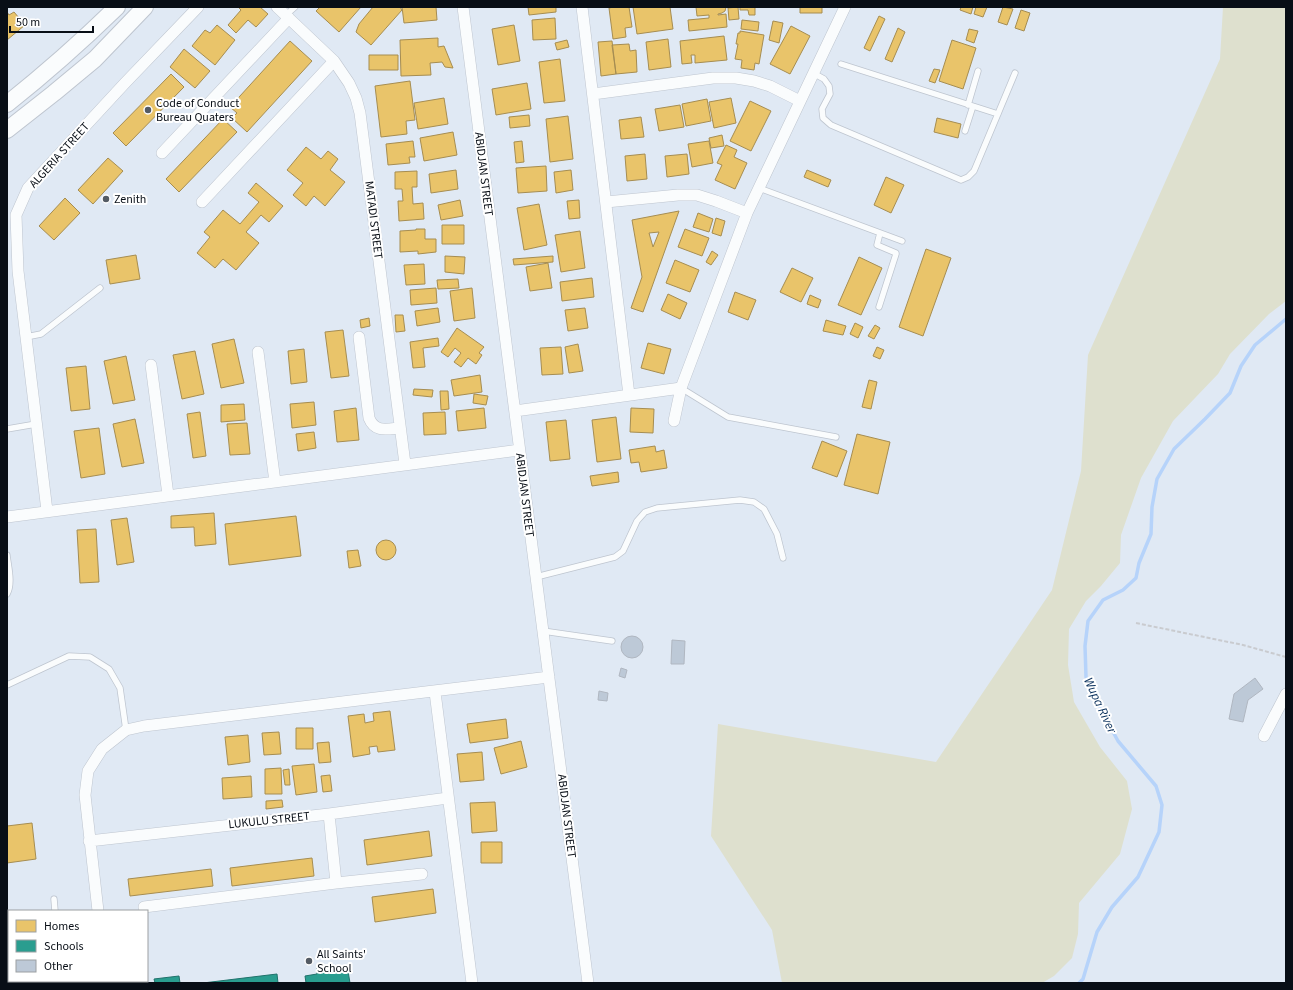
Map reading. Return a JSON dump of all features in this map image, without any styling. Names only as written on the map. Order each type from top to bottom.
[{"type":"main road","points":[[7,104],[79,44],[117,7]]},
{"type":"main road","points":[[7,130],[95,59],[144,7]]},
{"type":"street","name":"ALGERIA STREET","points":[[47,511],[18,271],[16,215],[28,188],[198,7]]},
{"type":"street","name":"MATADI STREET","points":[[277,7],[334,61],[349,83],[356,98],[360,113],[405,464]]},
{"type":"street","name":"ABIDJAN STREET","points":[[463,7],[588,983]]},
{"type":"street","points":[[582,7],[629,396]]},
{"type":"street","points":[[674,421],[681,388],[747,213],[845,7]]},
{"type":"street","points":[[162,153],[288,16]]},
{"type":"street","points":[[202,202],[334,61]]},
{"type":"street","points":[[593,94],[713,78],[736,78],[754,81],[770,86],[800,101]]},
{"type":"street","points":[[606,202],[678,195],[697,195],[747,213]]},
{"type":"street","points":[[359,337],[369,418],[372,425],[379,429],[400,428]]},
{"type":"street","points":[[258,352],[275,482]]},
{"type":"street","points":[[151,365],[168,495]]},
{"type":"street","points":[[515,411],[681,388]]},
{"type":"street","points":[[7,516],[519,450]]},
{"type":"street","points":[[98,910],[85,795],[88,771],[102,749],[126,730],[144,726],[292,707],[435,692],[549,677]]},
{"type":"street","points":[[435,692],[472,983]]},
{"type":"street","points":[[1264,736],[1286,694]]},
{"type":"street","name":"LUKULU STREET","points":[[89,841],[329,814],[448,798]]},
{"type":"street","points":[[329,814],[336,883]]},
{"type":"street","points":[[144,907],[336,883],[422,874]]},
{"type":"lane","points":[[288,16],[295,7]]},
{"type":"lane","points":[[840,64],[998,114]]},
{"type":"lane","points":[[965,131],[978,71]]},
{"type":"lane","points":[[813,72],[824,79],[829,86],[830,94],[822,109],[823,118],[831,125],[961,180],[968,177],[974,171],[1015,73]]},
{"type":"lane","points":[[759,188],[902,241]]},
{"type":"lane","points":[[879,307],[896,254],[877,246],[880,233]]},
{"type":"lane","points":[[26,338],[41,334],[100,288]]},
{"type":"lane","points":[[681,388],[728,417],[836,437]]},
{"type":"lane","points":[[7,429],[36,424]]},
{"type":"lane","points":[[536,577],[615,557],[623,551],[637,522],[645,512],[657,508],[740,500],[754,502],[764,509],[776,534],[782,558]]},
{"type":"lane","points":[[7,554],[10,583],[7,594]]},
{"type":"lane","points":[[543,631],[612,641]]},
{"type":"lane","points":[[7,685],[69,656],[90,656],[109,669],[120,688],[126,730]]},
{"type":"lane","points":[[54,899],[56,910]]},
{"type":"path","points":[[1136,623],[1243,645],[1286,657]]},
{"type":"green space","points":[[1223,7],[1286,7],[1286,301],[1269,314],[1230,354],[1218,374],[1173,421],[1141,478],[1121,535],[1120,563],[1086,601],[1069,629],[1068,665],[1074,702],[1100,747],[1127,781],[1132,809],[1120,854],[1079,903],[1078,934],[1072,958],[1054,976],[1042,983],[782,983],[772,930],[711,836],[718,724],[936,762],[1052,590],[1081,471],[1088,355],[1220,59]]},
{"type":"building: Homes","points":[[238,7],[260,7],[268,14],[256,27],[248,20],[236,33],[228,25],[241,10]]},
{"type":"building: Homes","points":[[320,7],[361,7],[339,32],[316,11]]},
{"type":"building: Homes","points":[[373,7],[400,7],[402,10],[371,45],[356,32],[359,24]]},
{"type":"building: Homes","points":[[402,7],[436,7],[437,20],[404,23]]},
{"type":"building: Homes","points":[[528,7],[556,7],[556,12],[529,15]]},
{"type":"building: Homes","points":[[629,7],[632,27],[625,28],[626,37],[613,39],[609,8]]},
{"type":"building: Homes","points":[[633,7],[670,7],[673,29],[637,34]]},
{"type":"building: Homes","points":[[696,7],[726,7],[725,11],[718,15],[726,14],[727,27],[689,31],[688,20],[709,18],[709,15],[697,16]]},
{"type":"building: Homes","points":[[738,7],[739,19],[729,20],[728,8]]},
{"type":"building: Homes","points":[[740,7],[755,7],[755,15],[749,15],[748,10],[740,10]]},
{"type":"building: Homes","points":[[800,7],[822,7],[822,13],[800,13]]},
{"type":"building: Homes","points":[[961,7],[973,7],[971,14],[960,10]]},
{"type":"building: Homes","points":[[976,7],[987,7],[983,17],[974,14]]},
{"type":"building: Homes","points":[[1003,7],[1013,9],[1007,25],[998,22]]},
{"type":"building: Homes","points":[[1021,10],[1030,13],[1024,31],[1015,28]]},
{"type":"building: Homes","points":[[7,12],[9,15],[14,12],[25,25],[7,40]]},
{"type":"building: Homes","points":[[879,16],[885,19],[870,51],[864,48]]},
{"type":"building: Homes","points":[[555,18],[556,39],[533,40],[532,20]]},
{"type":"building: Homes","points":[[742,20],[759,22],[758,31],[741,29]]},
{"type":"building: Homes","points":[[773,21],[783,23],[779,43],[769,40]]},
{"type":"building: Homes","points":[[217,25],[235,40],[215,65],[192,46],[205,30],[210,33]]},
{"type":"building: Homes","points":[[514,25],[520,61],[498,65],[492,29]]},
{"type":"building: Homes","points":[[791,26],[810,36],[790,74],[770,64]]},
{"type":"building: Homes","points":[[898,28],[905,32],[892,62],[885,59]]},
{"type":"building: Homes","points":[[969,29],[978,31],[974,43],[966,40]]},
{"type":"building: Homes","points":[[740,31],[764,35],[759,64],[755,63],[754,70],[741,68],[742,60],[735,59],[738,44],[736,44],[738,33],[740,33]]},
{"type":"building: Homes","points":[[724,36],[727,60],[695,63],[695,55],[691,55],[692,63],[682,64],[680,41]]},
{"type":"building: Homes","points":[[438,38],[438,47],[444,46],[453,68],[445,67],[442,62],[430,63],[431,75],[401,76],[400,40]]},
{"type":"building: Homes","points":[[668,39],[671,67],[649,70],[646,42]]},
{"type":"building: Homes","points":[[567,40],[569,47],[557,50],[555,43]]},
{"type":"building: Homes","points":[[952,40],[976,48],[963,89],[939,81]]},
{"type":"building: Homes","points":[[290,41],[312,61],[247,132],[232,118],[237,113],[230,107]]},
{"type":"building: Homes","points":[[612,41],[616,74],[601,76],[598,42]]},
{"type":"building: Homes","points":[[629,44],[630,51],[636,50],[637,72],[616,74],[612,45]]},
{"type":"building: Homes","points":[[184,49],[210,71],[195,88],[170,67]]},
{"type":"building: Homes","points":[[369,55],[398,55],[398,70],[369,70]]},
{"type":"building: Homes","points":[[560,59],[565,101],[544,103],[539,62]]},
{"type":"building: Homes","points":[[934,69],[940,70],[935,83],[929,81]]},
{"type":"building: Homes","name":"Code of Conduct Bureau Quaters","points":[[171,74],[184,87],[126,146],[113,133]]},
{"type":"building: Homes","points":[[410,81],[415,120],[406,121],[407,134],[381,137],[375,86]]},
{"type":"building: Homes","points":[[527,83],[531,109],[496,115],[492,89]]},
{"type":"building: Homes","points":[[444,98],[448,124],[418,129],[414,103]]},
{"type":"building: Homes","points":[[731,98],[736,123],[714,128],[709,102]]},
{"type":"building: Homes","points":[[707,99],[711,121],[686,126],[682,104]]},
{"type":"building: Homes","points":[[750,101],[771,111],[751,151],[730,141]]},
{"type":"building: Homes","points":[[680,105],[684,127],[659,131],[655,109]]},
{"type":"building: Homes","points":[[529,115],[530,126],[510,128],[509,117]]},
{"type":"building: Homes","points":[[568,116],[573,159],[550,162],[546,119]]},
{"type":"building: Homes","points":[[641,117],[644,137],[621,139],[619,120]]},
{"type":"building: Homes","points":[[937,118],[961,124],[958,138],[934,132]]},
{"type":"building: Homes","name":"Code of Conduct Bureau Quaters","points":[[223,119],[237,132],[179,192],[166,179]]},
{"type":"building: Homes","points":[[453,132],[457,155],[424,161],[420,138]]},
{"type":"building: Homes","points":[[722,135],[724,146],[711,148],[709,138]]},
{"type":"building: Homes","points":[[413,141],[415,157],[409,157],[410,163],[388,165],[386,144]]},
{"type":"building: Homes","points":[[522,141],[524,162],[516,163],[514,142]]},
{"type":"building: Homes","points":[[709,141],[713,163],[692,167],[688,144]]},
{"type":"building: Homes","points":[[726,145],[737,150],[734,157],[747,163],[735,189],[715,180],[722,165],[717,163]]},
{"type":"building: Homes","points":[[306,147],[321,159],[328,151],[338,159],[330,170],[345,182],[325,206],[314,196],[306,206],[293,195],[303,183],[287,170]]},
{"type":"building: Homes","points":[[645,154],[647,179],[627,181],[625,156]]},
{"type":"building: Homes","points":[[687,154],[689,174],[667,177],[665,156]]},
{"type":"building: Homes","points":[[108,158],[123,171],[93,204],[78,190]]},
{"type":"building: Homes","points":[[546,166],[547,191],[518,193],[516,168]]},
{"type":"building: Homes","points":[[456,170],[458,189],[431,193],[429,174]]},
{"type":"building: Homes","points":[[571,170],[573,190],[556,193],[554,172]]},
{"type":"building: Homes","points":[[807,170],[831,180],[828,187],[804,177]]},
{"type":"building: Homes","points":[[417,171],[417,187],[412,187],[413,204],[423,203],[424,219],[399,221],[398,201],[403,201],[402,189],[395,189],[395,172]]},
{"type":"building: Homes","points":[[886,177],[904,185],[891,213],[874,205]]},
{"type":"building: Homes","points":[[256,183],[283,206],[269,222],[261,215],[246,232],[259,243],[236,270],[223,259],[215,268],[197,253],[210,237],[204,232],[223,210],[240,224],[259,202],[248,193]]},
{"type":"building: Homes","points":[[65,198],[80,213],[54,240],[39,226]]},
{"type":"building: Homes","points":[[460,200],[463,216],[441,220],[438,205]]},
{"type":"building: Homes","points":[[579,200],[580,218],[569,219],[567,201]]},
{"type":"building: Homes","points":[[539,204],[547,245],[524,250],[517,208]]},
{"type":"building: Homes","points":[[679,211],[643,312],[631,308],[642,277],[632,220]],"holes":[[[659,232],[653,247],[649,233]]]},
{"type":"building: Homes","points":[[698,213],[713,219],[709,232],[693,227]]},
{"type":"building: Homes","points":[[716,218],[725,221],[721,236],[712,233]]},
{"type":"building: Homes","points":[[442,225],[464,225],[464,244],[442,244]]},
{"type":"building: Homes","points":[[425,229],[425,239],[436,239],[436,252],[418,254],[418,251],[400,252],[400,231]]},
{"type":"building: Homes","points":[[685,229],[709,238],[702,256],[678,247]]},
{"type":"building: Homes","points":[[580,231],[585,268],[561,272],[555,235]]},
{"type":"building: Homes","points":[[926,249],[951,258],[923,336],[899,327]]},
{"type":"building: Homes","points":[[712,251],[718,255],[711,265],[706,262]]},
{"type":"building: Homes","points":[[136,255],[140,279],[110,284],[106,260]]},
{"type":"building: Homes","points":[[445,256],[465,257],[464,274],[445,272]]},
{"type":"building: Homes","points":[[553,256],[553,262],[514,265],[513,259]]},
{"type":"building: Homes","points":[[859,257],[882,268],[861,315],[838,305]]},
{"type":"building: Homes","points":[[675,260],[699,270],[690,292],[666,283]]},
{"type":"building: Homes","points":[[548,263],[552,288],[530,291],[526,267]]},
{"type":"building: Homes","points":[[424,264],[425,284],[406,285],[404,265]]},
{"type":"building: Homes","points":[[792,268],[813,278],[801,302],[780,292]]},
{"type":"building: Homes","points":[[592,278],[594,297],[562,301],[560,282]]},
{"type":"building: Homes","points":[[458,279],[459,288],[438,289],[437,280]]},
{"type":"building: Homes","points":[[436,288],[437,303],[411,305],[410,290]]},
{"type":"building: Homes","points":[[472,288],[475,318],[454,321],[450,291]]},
{"type":"building: Homes","points":[[735,292],[756,300],[748,320],[728,312]]},
{"type":"building: Homes","points":[[668,294],[687,303],[680,319],[661,310]]},
{"type":"building: Homes","points":[[810,295],[821,300],[818,308],[807,304]]},
{"type":"building: Homes","points":[[438,308],[440,322],[417,326],[415,311]]},
{"type":"building: Homes","points":[[585,308],[588,328],[568,331],[565,310]]},
{"type":"building: Homes","points":[[395,315],[403,315],[405,331],[396,332]]},
{"type":"building: Homes","points":[[369,318],[370,326],[361,328],[360,320]]},
{"type":"building: Homes","points":[[826,320],[846,326],[843,335],[823,331]]},
{"type":"building: Homes","points":[[855,323],[863,327],[858,338],[850,334]]},
{"type":"building: Homes","points":[[875,325],[880,328],[874,339],[868,336]]},
{"type":"building: Homes","points":[[457,328],[484,347],[479,353],[482,355],[476,364],[468,358],[461,367],[454,362],[461,353],[455,348],[448,357],[441,352]]},
{"type":"building: Homes","points":[[343,330],[349,376],[331,378],[325,332]]},
{"type":"building: Homes","points":[[438,338],[439,346],[423,348],[425,367],[413,368],[410,342]]},
{"type":"building: Homes","points":[[234,339],[244,383],[221,388],[212,344]]},
{"type":"building: Homes","points":[[648,343],[671,349],[664,374],[641,368]]},
{"type":"building: Homes","points":[[578,344],[583,371],[569,373],[565,347]]},
{"type":"building: Homes","points":[[561,347],[563,374],[542,375],[540,348]]},
{"type":"building: Homes","points":[[877,347],[884,350],[880,359],[873,356]]},
{"type":"building: Homes","points":[[304,349],[307,382],[291,384],[288,351]]},
{"type":"building: Homes","points":[[195,351],[204,394],[182,399],[173,355]]},
{"type":"building: Homes","points":[[126,356],[135,400],[113,404],[104,361]]},
{"type":"building: Homes","points":[[86,366],[90,409],[71,411],[66,368]]},
{"type":"building: Homes","points":[[480,375],[482,392],[454,396],[451,380]]},
{"type":"building: Homes","points":[[869,380],[877,382],[871,409],[862,407]]},
{"type":"building: Homes","points":[[414,389],[433,390],[432,397],[413,395]]},
{"type":"building: Homes","points":[[440,391],[448,391],[449,409],[441,410]]},
{"type":"building: Homes","points":[[474,394],[488,396],[486,405],[473,403]]},
{"type":"building: Homes","points":[[314,402],[316,425],[292,428],[290,404]]},
{"type":"building: Homes","points":[[244,404],[245,420],[221,422],[221,405]]},
{"type":"building: Homes","points":[[356,408],[359,440],[337,442],[334,411]]},
{"type":"building: Homes","points":[[484,408],[486,428],[458,431],[456,411]]},
{"type":"building: Homes","points":[[631,408],[654,409],[653,433],[630,432]]},
{"type":"building: Homes","points":[[200,412],[206,456],[193,458],[187,414]]},
{"type":"building: Homes","points":[[445,412],[446,434],[424,435],[423,413]]},
{"type":"building: Homes","points":[[616,417],[621,459],[597,462],[592,420]]},
{"type":"building: Homes","points":[[135,419],[144,463],[122,467],[113,424]]},
{"type":"building: Homes","points":[[566,420],[570,459],[550,461],[546,422]]},
{"type":"building: Homes","points":[[247,423],[250,454],[230,455],[227,424]]},
{"type":"building: Homes","points":[[99,428],[105,474],[81,478],[74,431]]},
{"type":"building: Homes","points":[[314,432],[316,448],[298,451],[296,434]]},
{"type":"building: Homes","points":[[857,434],[890,442],[878,494],[844,485]]},
{"type":"building: Homes","points":[[822,441],[847,451],[837,477],[812,468]]},
{"type":"building: Homes","points":[[655,446],[656,452],[664,450],[667,468],[641,472],[639,462],[631,463],[629,450]]},
{"type":"building: Homes","points":[[618,472],[619,482],[592,486],[590,476]]},
{"type":"building: Homes","points":[[214,513],[216,544],[195,546],[194,527],[171,528],[171,516]]},
{"type":"building: Homes","points":[[296,516],[301,556],[229,565],[225,524]]},
{"type":"building: Homes","points":[[127,518],[134,562],[117,565],[111,520]]},
{"type":"building: Homes","points":[[96,529],[99,582],[80,583],[77,530]]},
{"type":"building: Homes","points":[[386,540],[393,543],[396,550],[393,557],[386,560],[379,557],[376,550],[379,543]]},
{"type":"building: Homes","points":[[358,550],[361,566],[349,568],[347,551]]},
{"type":"building: Homes","points":[[390,711],[395,750],[378,752],[377,746],[369,747],[370,754],[353,757],[348,716],[364,714],[365,723],[374,721],[373,713]]},
{"type":"building: Homes","points":[[506,719],[508,738],[470,743],[467,724]]},
{"type":"building: Homes","points":[[296,728],[313,728],[313,749],[296,749]]},
{"type":"building: Homes","points":[[279,732],[281,754],[264,755],[262,733]]},
{"type":"building: Homes","points":[[248,735],[250,762],[228,765],[225,737]]},
{"type":"building: Homes","points":[[521,741],[527,767],[501,774],[494,748]]},
{"type":"building: Homes","points":[[329,742],[331,762],[319,763],[317,743]]},
{"type":"building: Homes","points":[[482,752],[484,780],[460,782],[457,754]]},
{"type":"building: Homes","points":[[314,764],[317,792],[296,795],[292,766]]},
{"type":"building: Homes","points":[[281,768],[282,794],[265,794],[265,769]]},
{"type":"building: Homes","points":[[289,769],[290,785],[285,785],[283,770]]},
{"type":"building: Homes","points":[[330,775],[332,791],[323,792],[321,776]]},
{"type":"building: Homes","points":[[251,776],[252,797],[223,799],[222,778]]},
{"type":"building: Homes","points":[[282,800],[283,807],[266,809],[266,801]]},
{"type":"building: Homes","points":[[495,802],[497,831],[472,833],[470,803]]},
{"type":"building: Homes","points":[[32,823],[36,859],[7,863],[7,826]]},
{"type":"building: Homes","points":[[429,831],[432,856],[367,865],[364,840]]},
{"type":"building: Homes","points":[[481,842],[502,842],[502,863],[481,863]]},
{"type":"building: Homes","points":[[312,858],[314,876],[232,886],[230,868]]},
{"type":"building: Homes","points":[[211,869],[213,886],[130,896],[128,879]]},
{"type":"building: Homes","points":[[433,889],[436,913],[375,922],[372,897]]},
{"type":"building: Homes","points":[[7,944],[8,982],[47,983],[7,983]]},
{"type":"building: Schools","points":[[336,966],[337,972],[348,971],[350,983],[306,983],[305,976],[317,974],[317,968]]},
{"type":"building: Schools","points":[[277,974],[278,983],[203,983]]},
{"type":"building: Schools","points":[[179,976],[180,983],[155,983],[154,979]]},
{"type":"building: Other","points":[[632,636],[640,639],[643,647],[640,655],[632,658],[624,655],[621,647],[624,639]]},
{"type":"building: Other","points":[[672,640],[685,641],[684,664],[671,664]]},
{"type":"building: Other","points":[[621,668],[627,670],[625,678],[619,676]]},
{"type":"building: Other","points":[[1255,678],[1263,689],[1248,700],[1243,722],[1229,719],[1234,694]]},
{"type":"building: Other","points":[[599,691],[608,693],[607,701],[598,700]]},
{"type":"waterway","name":"Wupa River","points":[[1079,983],[1083,979],[1097,932],[1112,907],[1138,877],[1159,832],[1162,805],[1156,786],[1118,741],[1101,710],[1086,677],[1085,646],[1088,621],[1103,600],[1123,590],[1136,578],[1139,563],[1151,534],[1152,507],[1157,479],[1174,449],[1230,393],[1241,366],[1255,345],[1286,319]]},
{"type":"place","name":"Code of Conduct Bureau Quaters","points":[[148,110]]},
{"type":"place","name":"Zenith","points":[[106,199]]},
{"type":"place","name":"All Saints' School","points":[[309,961]]}]
